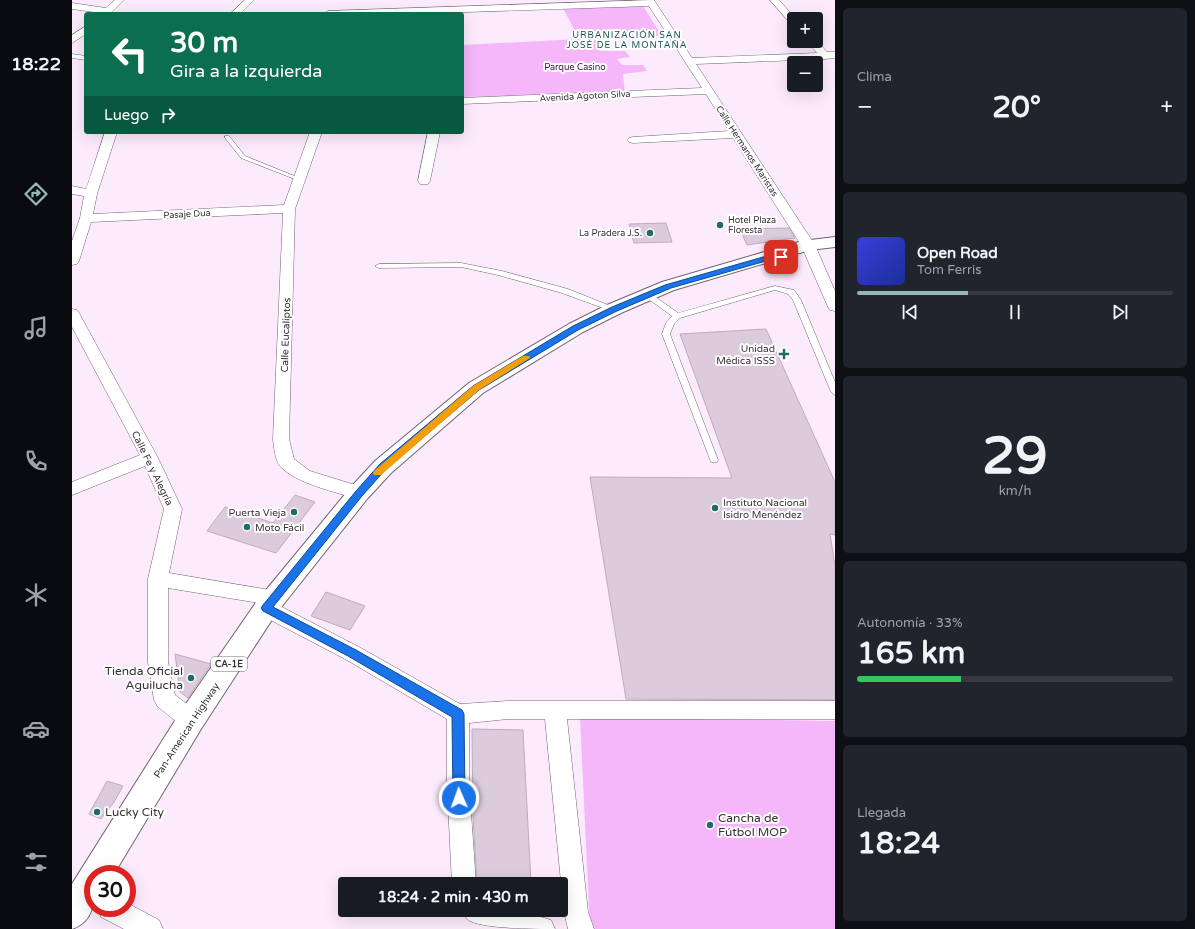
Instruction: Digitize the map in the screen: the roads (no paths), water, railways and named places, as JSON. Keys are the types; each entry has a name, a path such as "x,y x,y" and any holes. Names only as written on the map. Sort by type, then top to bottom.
{"highway":[{"name":"Pan-American Highway","path":"108,865 191,720 271,603 359,493 383,467 476,388 576,328 614,309 668,286 765,259 810,250 835,242"},
{"name":"Pan-American Highway","path":"810,250 835,250"}],"street":[{"path":"72,6 106,12 120,0"},
{"path":"234,12 250,0"},
{"path":"774,0 787,14"},
{"path":"382,12 652,2"},
{"name":"Calle Hermanos Maristas","path":"652,2 810,250 835,307"},
{"path":"72,40 84,31"},
{"path":"821,48 830,55"},
{"path":"689,61 830,55"},
{"name":"Avenida Agoton Silva","path":"464,101 708,91"},
{"path":"72,261 110,134"},
{"name":"Calle Eucaliptos","path":"315,134 289,210 281,439 286,462 304,475 359,493"},
{"path":"424,181 434,134"},
{"path":"633,140 737,134"},
{"path":"72,190 91,194"},
{"name":"Pasaje Dua","path":"86,218 289,210"},
{"name":"Calle Fe y Alegría","path":"72,313 150,458 173,509 158,579 158,662 165,700 191,720"},
{"path":"72,489 150,458"},
{"path":"158,579 271,603 352,653 458,714 508,710 835,710"},
{"path":"555,710 576,912 581,929"},
{"path":"458,714 458,784 464,877"},
{"path":"129,917 150,929"},
{"path":"496,917 542,929"}],"lane":[{"path":"72,56 84,58"},
{"path":"227,137 243,157 299,179"},
{"path":"380,266 461,265 499,273 565,291 614,309"},
{"path":"714,460 666,334 670,323 677,316 774,288 791,292 797,300 835,392"},
{"path":"647,295 677,316"}],"place":[{"name":"Hotel Plaza Floresta","path":"720,225"},
{"name":"La Pradera J.S.","path":"650,233"},
{"name":"Unidad Médica ISSS","path":"784,354"},
{"name":"Instituto Nacional Isidro Menéndez","path":"715,508"},
{"name":"Puerta Vieja","path":"294,512"},
{"name":"Moto Fácil","path":"247,527"},
{"name":"Tienda Oficial Aguilucha","path":"191,678"},
{"name":"Lucky City","path":"97,812"},
{"name":"Cancha de Fútbol MOP","path":"710,825"}],"district":[{"name":"URBANIZACIÓN SAN JOSÉ DE LA MONTAÑA","path":"627,40"}],"park label":[{"name":"Parque Casino","path":"575,67"}]}
